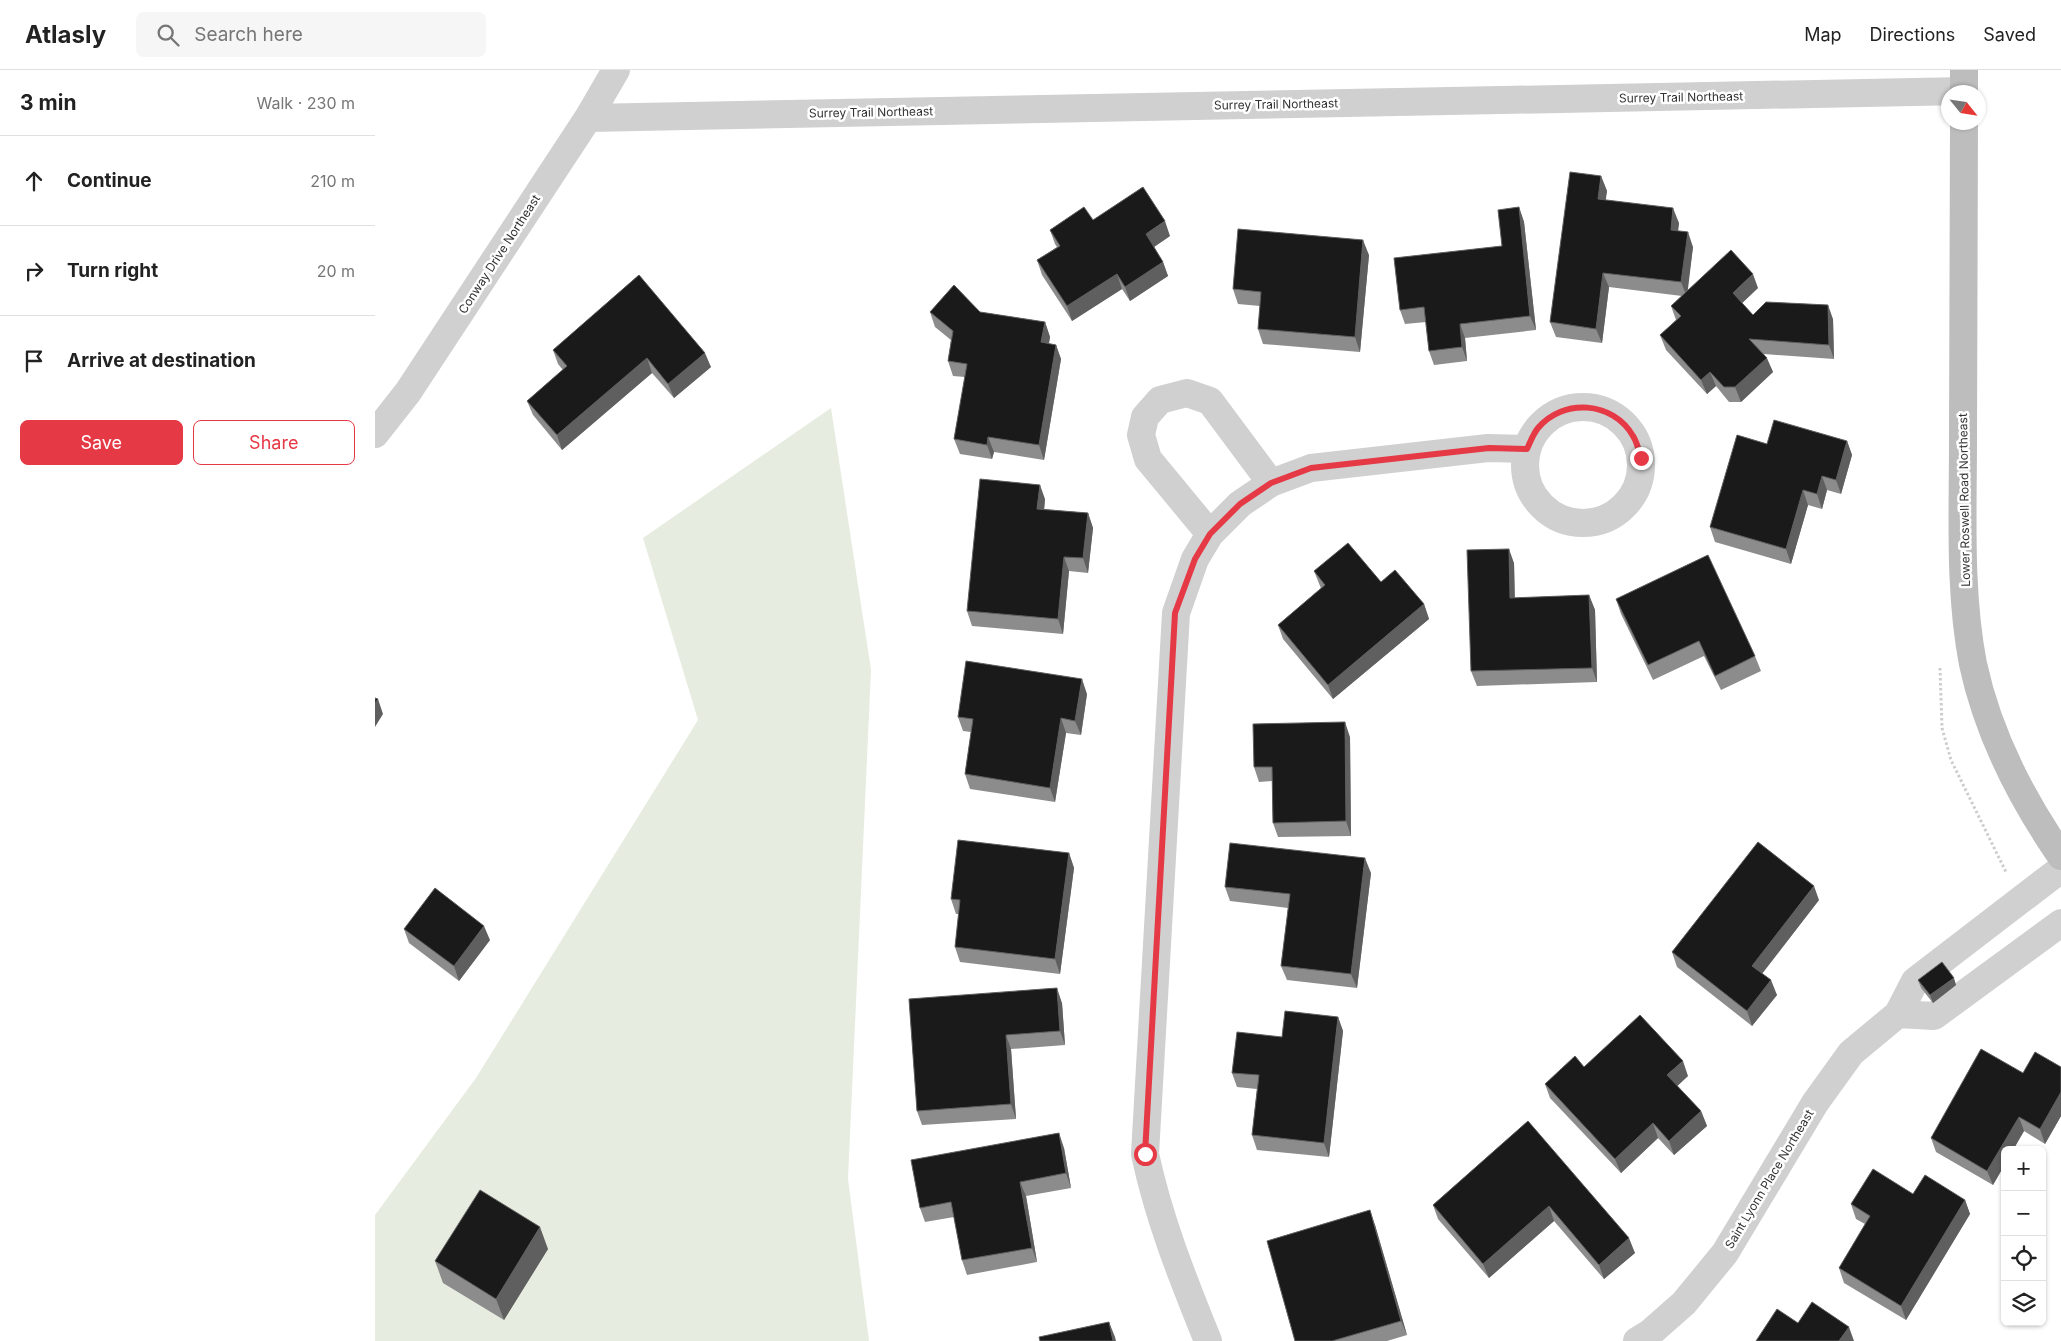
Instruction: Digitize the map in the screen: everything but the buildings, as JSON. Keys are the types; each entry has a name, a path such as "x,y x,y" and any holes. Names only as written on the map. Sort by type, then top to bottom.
{"street":[{"name":"Conway Drive Northeast","path":"375,434 408,392 588,118 616,70"},
{"name":"Surrey Trail Northeast","path":"588,118 1941,86"},
{"name":"Lower Roswell Road Northeast","path":"1964,130 1963,508 1973,664 1997,741 2029,808 2061,856"},
{"path":"1210,534 1148,459 1141,435 1145,417 1160,400 1187,393 1209,401 1271,483"},
{"path":"1576,407 1599,409 1619,419 1633,436 1641,458 1639,481 1629,501 1611,516 1590,523 1567,521 1547,511 1532,493 1525,472 1527,449 1537,429 1555,414 1576,407"},
{"path":"1208,1341 1169,1245 1153,1193 1145,1154 1175,613 1195,559 1210,534 1240,504 1271,483 1311,468 1489,448 1527,449"},
{"name":"Saint Lyonn Place Northeast","path":"1637,1341 1650,1333 1683,1303 1725,1253 1815,1103 1851,1053 1898,1014 1915,981 2061,869"},
{"path":"1898,1014 1934,1016 2061,923"}],"shaded area":[{"path":"831,408 871,670 848,1179 869,1341 375,1341 375,1215 476,1078 698,720 643,538"}],"route":[{"path":"1145,1154 1175,613 1195,559 1210,534 1240,504 1271,483 1311,468 1489,448 1527,449 1537,429 1555,414 1576,407 1599,409 1619,419 1633,436 1641,458"}]}
